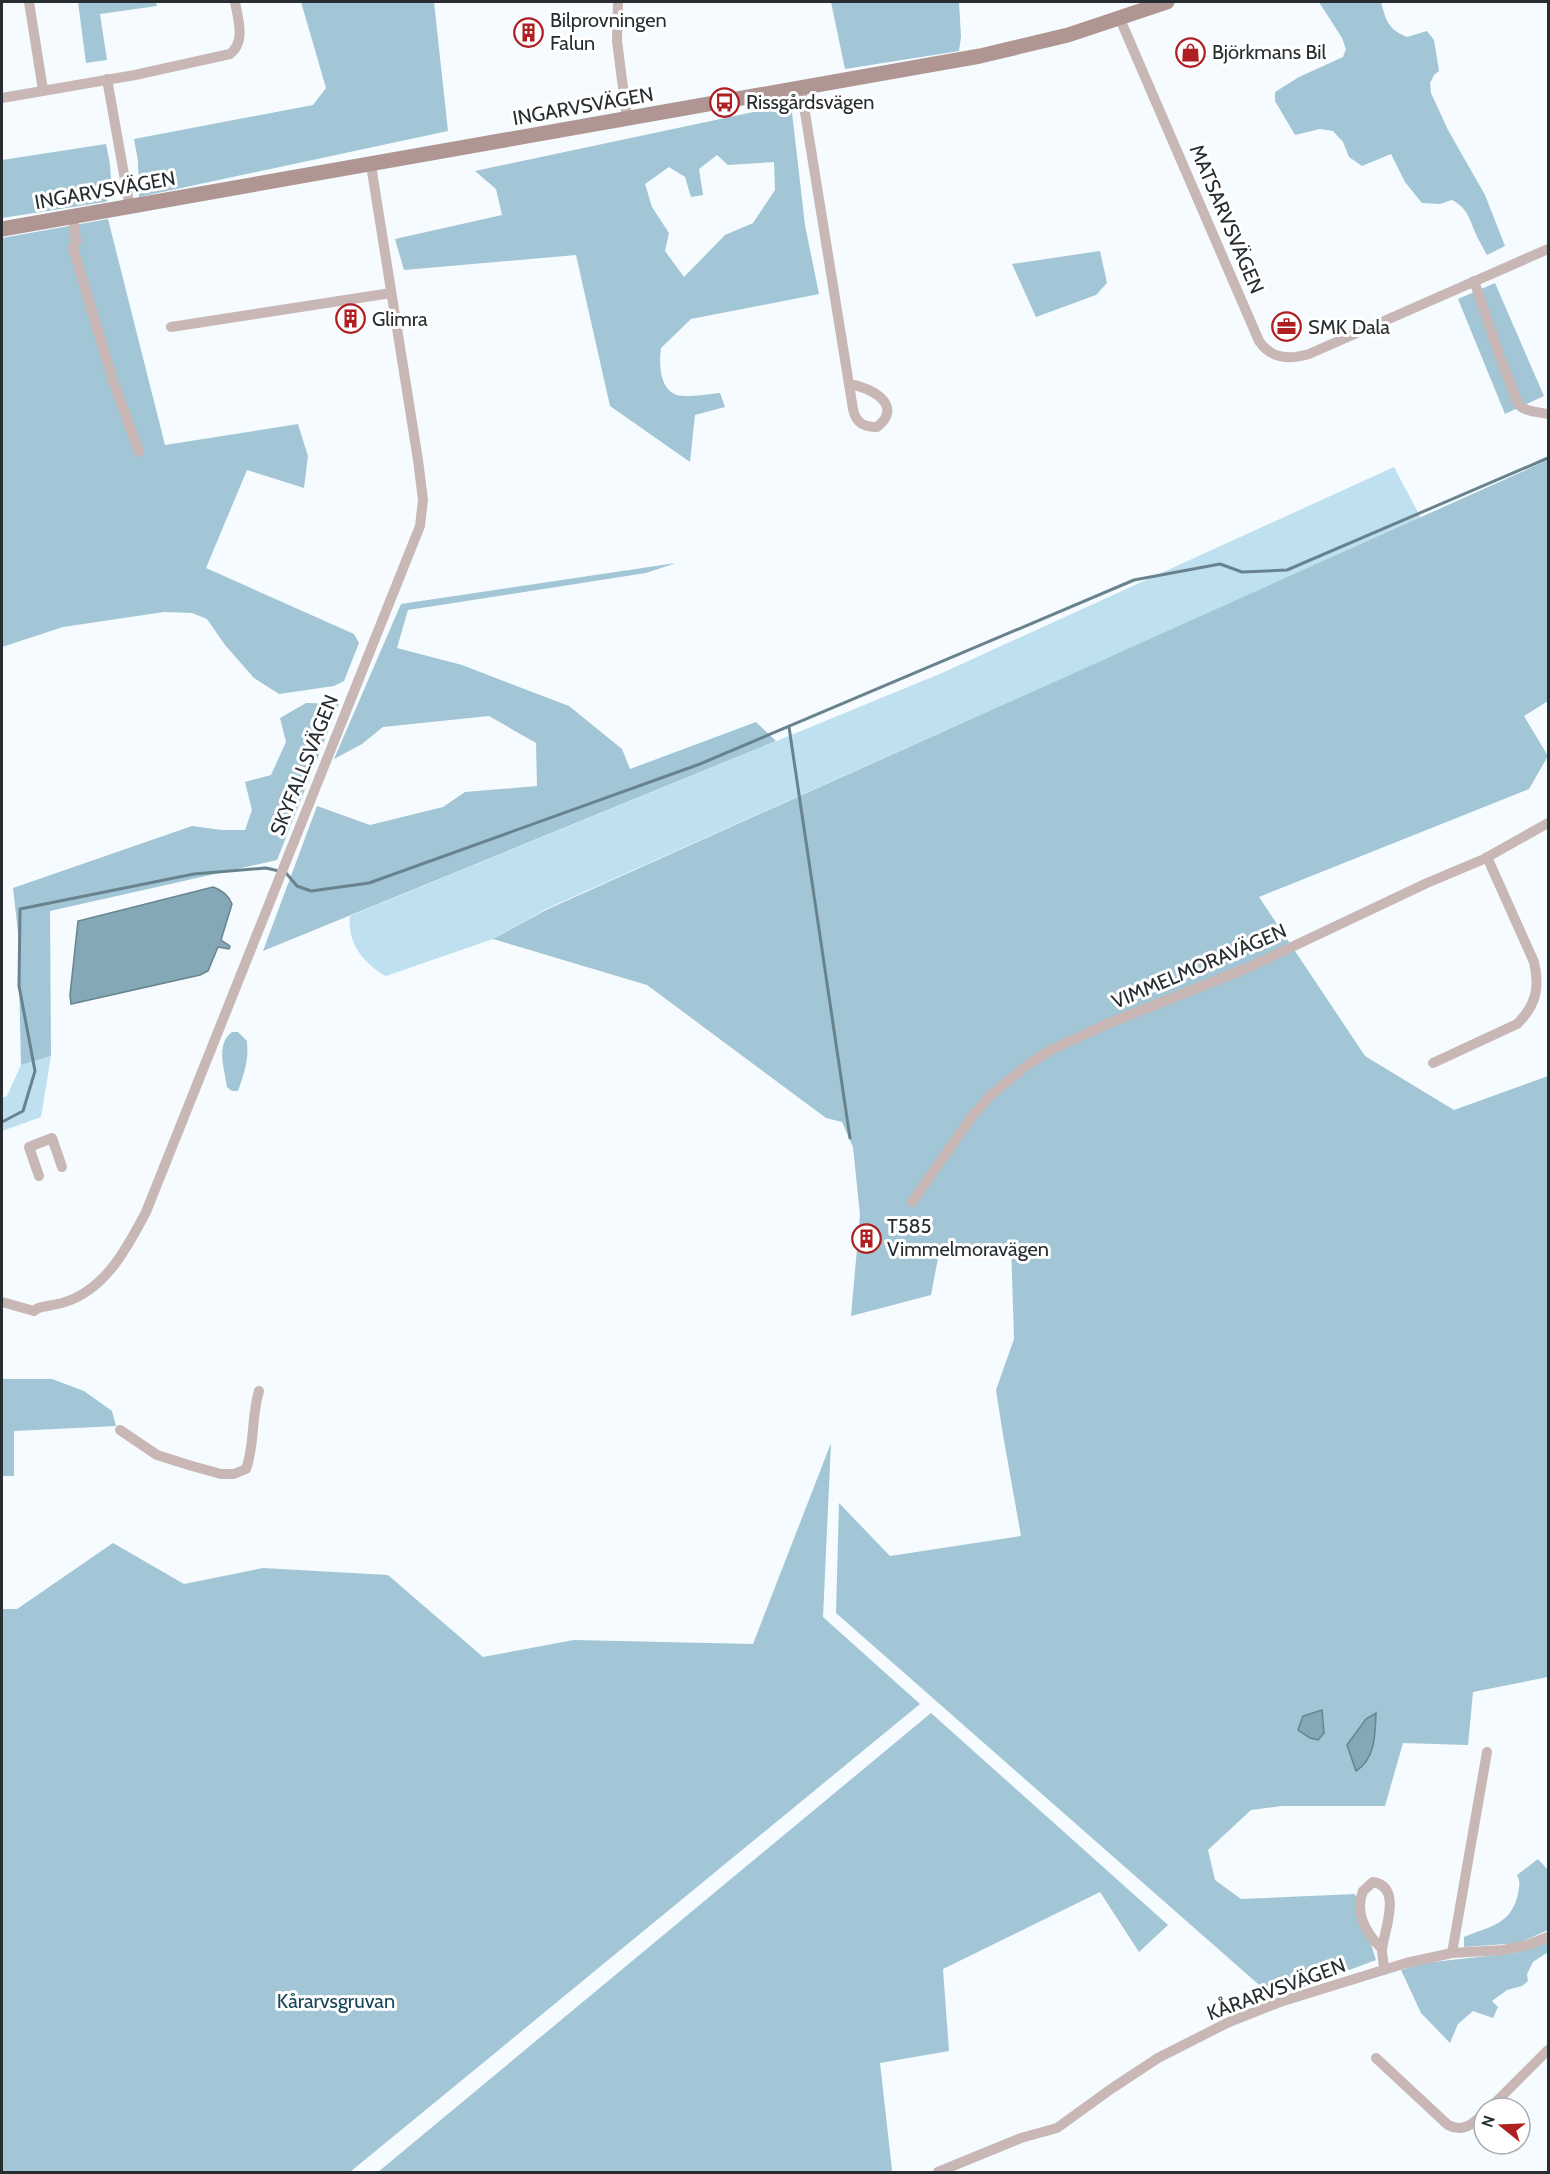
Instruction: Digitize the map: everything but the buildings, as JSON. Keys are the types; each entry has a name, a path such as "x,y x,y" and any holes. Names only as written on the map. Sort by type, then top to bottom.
{"street":[{"path":"28,2 43,90"},
{"path":"2,98 212,59 233,52 238,46 240,36 235,2"},
{"path":"618,2 616,41 627,119"},
{"name":"INGARVSVÄGEN","path":"2,229 991,54 1068,35 1167,2"},
{"name":"MATSARVSVÄGEN","path":"1119,19 1256,333 1268,351 1288,358 1309,354 1548,249"},
{"path":"107,79 130,208"},
{"path":"801,88 849,384"},
{"name":"SKYFALLSVÄGEN","path":"2,1302 34,1311 72,1299 95,1284 117,1264 146,1212 420,526 423,512 421,482 371,165"},
{"path":"73,217 76,241 73,248 113,381 139,452"},
{"path":"1474,281 1518,404 1521,408 1548,414"},
{"path":"171,327 391,293"},
{"name":"VIMMELMORAVÄGEN","path":"912,1202 973,1115 991,1095 1026,1066 1052,1050 1107,1024 1245,969 1487,857 1548,824"},
{"path":"1433,1063 1517,1024 1525,1016 1535,999 1538,980 1534,962 1487,857"},
{"path":"39,1176 29,1147 52,1138 62,1167"},
{"path":"120,1430 157,1455 221,1474 234,1474 246,1469 249,1462 253,1417 259,1391"},
{"path":"1452,1953 1487,1752"},
{"path":"1382,1949 1369,1933 1360,1911 1360,1897 1373,1882 1382,1885 1390,1904 1390,1917 1382,1949 1384,1970"},
{"name":"KÅRARVSVÄGEN","path":"938,2172 1021,2138 1057,2128 1158,2058 1229,2022 1280,2002 1384,1970 1452,1953 1503,1950 1527,1945 1548,1937"},
{"path":"1502,2096 1548,2050"},
{"path":"1376,2058 1448,2125 1455,2128 1472,2124"}],"shaded area":[{"path":"1394,467 1421,518 546,909 493,939 386,976 364,959 354,944 350,916 942,673"},
{"path":"213,887 225,894 232,904 221,940 230,946 229,949 218,947 208,971 200,975 71,1004 78,921"},
{"path":"51,1056 41,1117 2,1131 2,1098 7,1096 21,1065"},
{"path":"1322,1710 1324,1733 1318,1740 1298,1730 1303,1716"},
{"path":"1376,1713 1375,1737 1371,1752 1363,1766 1356,1771 1347,1745 1366,1719"}],"green space":[{"path":"78,2 156,2 157,6 100,14 107,60 86,63"},
{"path":"301,2 434,2 448,131 139,197 138,161 134,139 313,105 326,88"},
{"path":"831,2 959,2 961,37 959,51 845,69"},
{"path":"1319,2 1381,2 1386,19 1396,31 1407,37 1427,31 1434,40 1439,71 1430,83 1431,93 1448,130 1485,195 1505,246 1487,255 1467,213 1452,200 1440,204 1422,203 1405,182 1391,154 1362,166 1349,157 1343,142 1333,131 1320,129 1295,135 1275,101 1275,92 1299,77 1343,57 1346,49 1342,38"},
{"path":"791,104 805,225 819,294 691,319 661,348 662,375 671,392 686,396 720,393 725,407 695,415 690,462 610,406 576,255 404,270 395,239 502,215 496,189 475,171","holes":["717,155 728,165 774,162 775,190 753,223 725,235 684,277 665,251 669,233 652,207 645,184 669,167 685,177 691,197 703,195 699,169"]},
{"path":"106,144 112,198 105,202 2,218 2,160"},
{"path":"108,219 165,445 298,424 308,456 304,488 247,470 206,568 354,634 359,643 344,681 334,686 279,694 254,678 225,645 207,619 192,613 164,612 63,627 2,647 2,238"},
{"path":"1100,251 1107,283 1096,295 1036,317 1012,264"},
{"path":"1495,283 1544,396 1505,414 1458,299"},
{"path":"1548,460 1548,701 1524,716 1548,756 1529,789 1259,897 1365,1056 1454,1110 1548,1076 1548,1677 1473,1692 1468,1745 1403,1743 1385,1806 1282,1806 1251,1810 1208,1850 1215,1880 1241,1899 1355,1894 1376,1960 1274,1998 836,1613 839,1503 890,1556 1021,1536 996,1390 1014,1339 1011,1245 940,1248 931,1295 851,1316 860,1215 853,1147 842,1122 826,1118 647,985 493,939 546,910"},
{"path":"676,563 646,573 408,610 397,648 462,665 569,706 622,749 630,769 756,722 776,741 263,951 317,806 370,825 443,807 465,792 537,786 536,743 489,716 383,727 362,744 334,759 401,604"},
{"path":"306,703 339,704 277,860 50,911 51,1056 21,1065 18,932 13,888 192,826 245,830 252,810 245,782 271,775 286,742 280,718"},
{"path":"232,1032 238,1032 247,1041 247,1061 238,1091 232,1091 227,1087 222,1058 224,1044"},
{"path":"2,1379 52,1379 84,1391 112,1411 116,1426 14,1431 14,1476 2,1476"},
{"name":"Kårarvsgruvan","path":"831,1443 823,1617 920,1704 350,2172 2,2172 2,1609 17,1609 113,1543 184,1584 263,1568 388,1575 483,1657 574,1640 753,1644"},
{"path":"931,1713 1168,1925 1139,1952 1100,1892 943,1969 949,2051 880,2063 892,2170 890,2172 378,2172"},
{"path":"1538,1859 1548,1870 1548,1930 1519,1943 1464,1947 1464,1937 1491,1927 1505,1918 1515,1904 1518,1894 1517,1875"},
{"path":"1548,1942 1548,1952 1533,1962 1527,1974 1528,1981 1522,1986 1507,1990 1492,2001 1498,2007 1493,2018 1473,2011 1458,2024 1450,2043 1421,2013 1401,1970 1424,1963 1514,1953"}],"waterway":[{"path":"286,873 297,886 311,891 369,883 700,764 1134,580 1220,564 1242,572 1287,570 1548,458"},
{"path":"789,727 850,1138"},
{"path":"2,1122 23,1111 35,1071 19,986 20,909 194,874 266,868 279,871"}],"place":[{"name":"Bilprovningen Falun","path":"529,32"},
{"name":"Björkmans Bil","path":"1191,52"},
{"name":"Rissgårdsvägen","path":"725,102"},
{"name":"Glimra","path":"351,319"},
{"name":"SMK Dala","path":"1287,327"},
{"name":"T585 Vimmelmoravägen","path":"866,1238"}]}
